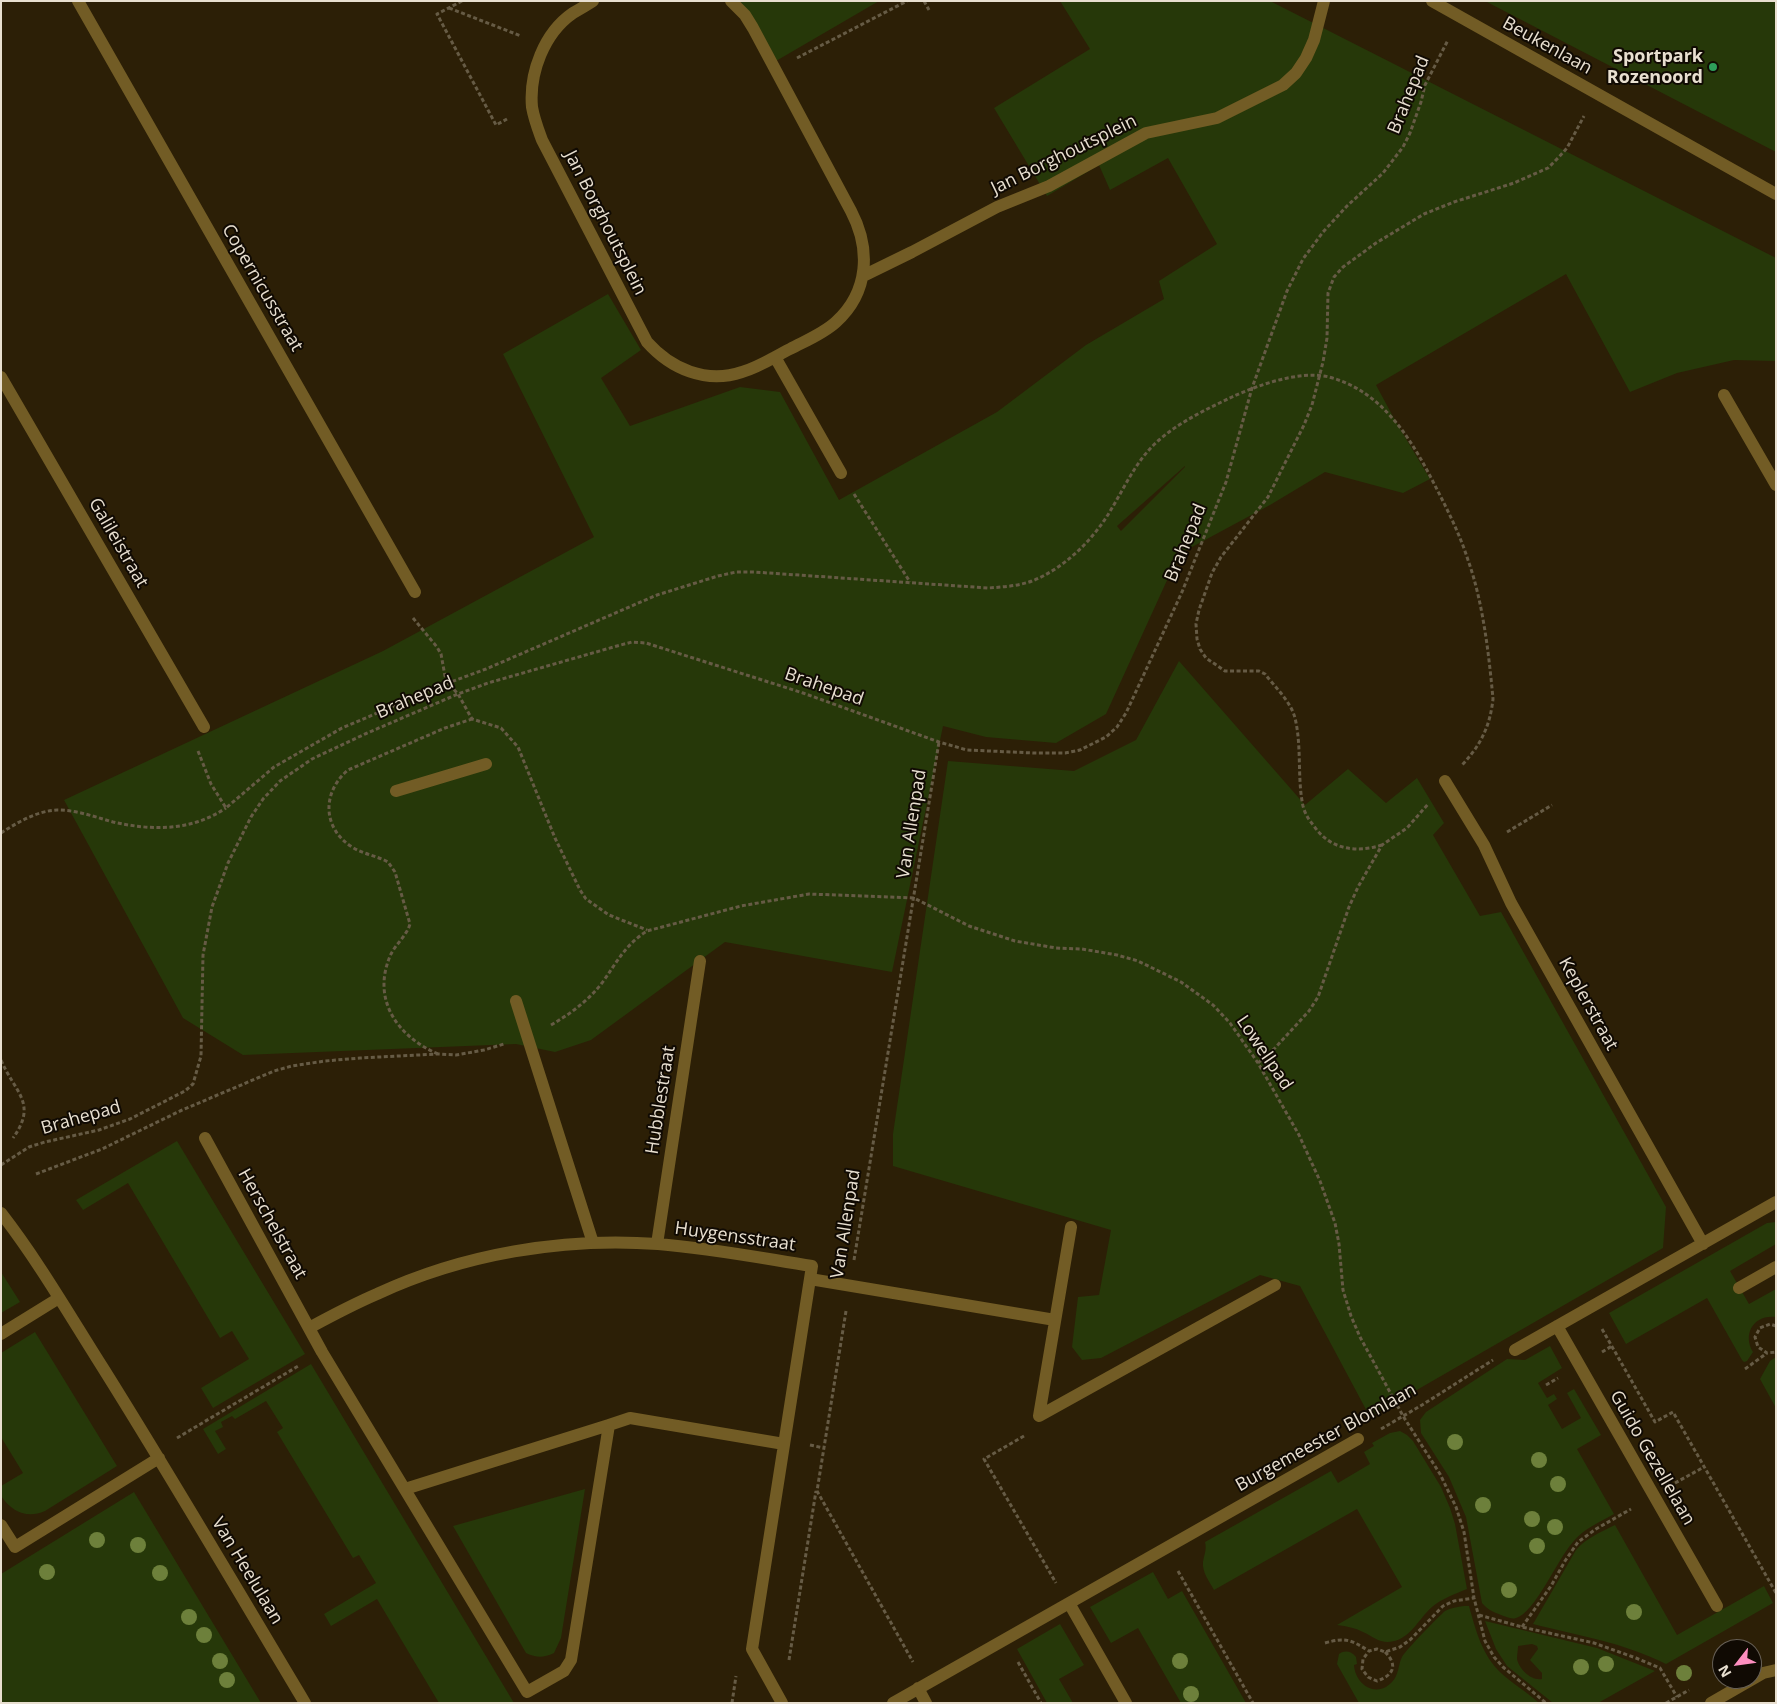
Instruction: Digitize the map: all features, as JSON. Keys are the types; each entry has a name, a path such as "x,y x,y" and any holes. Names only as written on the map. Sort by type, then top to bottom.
{"street":[{"name":"Copernicusstraat","path":"78,1 415,592"},
{"name":"Jan Borghoutsplein","path":"593,1 563,21 545,45 536,68 532,87 532,106 535,123 542,140 647,342 669,362 687,372 705,376 741,373 818,335 835,324 853,302 863,276 864,251 858,225 745,15 731,1"},
{"name":"Jan Borghoutsplein","path":"863,276 997,207 1049,186 1146,133 1216,118 1283,85 1296,73 1306,58 1314,40 1324,1"},
{"name":"Beukenlaan","path":"1434,2 1776,194"},
{"path":"775,357 841,473"},
{"name":"Galileistraat","path":"1,377 204,727"},
{"path":"1724,394 1776,485"},
{"path":"396,791 486,764"},
{"name":"Keplerstraat","path":"1445,781 1484,845 1511,903 1703,1244"},
{"name":"Hubblestraat","path":"657,1244 700,961"},
{"path":"516,1001 593,1243"},
{"name":"Herschelstraat","path":"205,1138 322,1352 527,1692 564,1671 571,1660 609,1425"},
{"path":"1515,1350 1776,1202"},
{"name":"Van Heelulaan","path":"1,1213 21,1239 157,1455 305,1703"},
{"path":"1039,1416 1071,1227"},
{"name":"Huygensstraat","path":"309,1328 377,1294 457,1265 506,1253 593,1243 685,1246 812,1266 810,1279"},
{"path":"1740,1288 1776,1267"},
{"path":"782,1703 752,1649 810,1279 1055,1320"},
{"path":"1039,1416 1275,1284"},
{"path":"1,1334 59,1298"},
{"name":"Guido Gezellelaan","path":"1557,1326 1717,1606"},
{"path":"405,1488 630,1418 784,1444"},
{"name":"Burgemeester Blomlaan","path":"893,1703 1358,1439"},
{"path":"1,1525 15,1547 157,1455"},
{"path":"1069,1603 1126,1703"},
{"path":"1711,1703 1763,1673 1776,1670"},
{"path":"922,1686 926,1703"}],"path":[{"path":"462,1 437,14 496,125 532,106"},
{"path":"774,69 907,1"},
{"path":"924,1 929,10"},
{"path":"449,8 545,45"},
{"name":"Brahepad","path":"1,1165 29,1148 45,1142 98,1130 130,1120 185,1091 193,1084 201,1056 203,955 212,907 228,863 251,817 263,799 280,780 312,759 458,694 632,642 646,643 803,693 939,742 967,750 1034,754 1065,753 1080,750 1106,737 1126,713 1182,592 1222,492 1252,388 1284,299 1303,259 1323,232 1347,206 1383,173 1403,147 1421,102 1424,85 1461,17"},
{"path":"1,833 28,818 55,810 80,813 128,825 163,827 185,826 213,817 274,767 342,728 486,669 657,595 718,576 736,572 754,572 988,588 1003,587 1032,580 1046,574 1076,552 1091,538 1109,513 1146,453 1159,440 1179,425 1252,388 1300,377 1320,376 1328,377 1353,387 1376,402 1398,422 1412,443 1448,510 1469,561 1480,607 1492,686 1492,711 1486,733 1481,741 1467,760 1438,787 1418,816 1407,828 1382,845 1371,849 1350,849 1328,841 1317,830 1304,808 1292,709 1265,674 1259,671 1225,671 1217,667 1203,654 1197,640 1196,624 1199,610 1212,573 1221,557 1250,522 1276,483 1312,405 1320,376 1327,338 1328,293 1334,277 1343,267 1376,243 1424,214 1454,202 1508,185 1548,168 1566,148 1596,94"},
{"path":"841,473 910,582"},
{"path":"415,592 409,611 441,654 448,683 458,694 472,719"},
{"path":"438,1054 418,1043 402,1029 390,1014 384,996 384,979 388,962 410,924 394,872 388,862 360,852 345,842 339,836 330,819 329,800 335,784 348,770 446,728 472,719 501,728 518,747 555,838 586,899 610,916 647,930"},
{"path":"204,727 196,744 210,784 226,808"},
{"name":"Van Allenpad","path":"789,1664 939,742"},
{"path":"1484,845 1552,806"},
{"path":"1258,1063 1275,1048 1309,1011 1318,997 1349,907 1382,845"},
{"path":"36,1174 102,1149 180,1111 274,1071 325,1061 466,1053 484,1050 528,1037 580,1006 601,984 625,949 647,930 741,906 809,894 914,898"},
{"name":"Lowellpad","path":"914,898 969,926 1015,941 1037,946 1082,949 1138,961 1159,970 1189,987 1212,1005 1230,1023 1258,1063 1299,1135 1328,1202 1339,1244 1346,1303 1360,1337 1403,1416 1440,1474 1456,1508 1464,1532 1474,1598 1485,1641 1494,1657 1512,1677 1533,1691 1546,1703"},
{"path":"1,1060 24,1102 25,1120 13,1138"},
{"path":"1590,1308 1655,1422 1673,1412 1776,1593"},
{"path":"1767,1353 1758,1347 1756,1337 1760,1328 1770,1324 1776,1326"},
{"name":"Burgemeester Blomlaan","path":"1358,1439 1403,1416 1503,1353 1515,1350"},
{"path":"157,1455 322,1352"},
{"path":"1745,1369 1767,1353 1776,1352"},
{"path":"1039,1416 1025,1436 984,1459 1049,1573 1069,1603"},
{"path":"1522,1627 1551,1586 1578,1542 1596,1529 1704,1467"},
{"path":"816,1491 922,1686"},
{"path":"1166,1548 1253,1703"},
{"path":"1385,1652 1400,1647 1411,1639 1443,1606 1454,1601 1474,1598"},
{"path":"1478,1615 1594,1643 1660,1668 1677,1697"},
{"path":"1005,1639 1041,1703"},
{"path":"1324,1643 1339,1639 1352,1640 1369,1651"},
{"path":"1377,1649 1385,1652 1392,1659 1393,1669 1387,1678 1377,1681 1368,1678 1362,1669 1363,1659 1369,1651 1377,1649"}],"green space":[{"path":"740,1 879,1 776,61"},
{"path":"1060,1 1270,1 1776,258 1776,361 1734,360 1677,373 1630,392 1566,274 1376,385 1430,479 1403,493 1325,472 1270,505 1179,554 1106,714 1056,743 986,737 943,726 892,972 725,942 591,1040 555,1052 516,1044 243,1055 183,1018 64,800 383,651 594,537 503,354 608,294 641,350 601,378 630,426 740,387 780,392 839,500 997,412 1086,345 1164,299 1159,281 1217,244 1168,158 1110,190 1099,165 1047,196 994,108 1090,49","holes":["1185,467 1121,531 1117,526"]},
{"name":"Sportpark Rozenoord","path":"1485,1 1776,1 1776,152"},
{"path":"1179,661 1305,805 1348,769 1386,803 1417,778 1444,823 1433,835 1480,916 1501,912 1666,1207 1663,1248 1370,1417 1300,1286 1260,1275 1101,1358 1082,1360 1072,1347 1078,1297 1099,1295 1111,1230 893,1166 893,1134 948,761 1074,771 1136,740"},
{"path":"177,1141 305,1354 213,1408 201,1388 249,1359 232,1331 220,1338 128,1183 83,1210 76,1200"},
{"path":"1776,1222 1776,1244 1730,1271 1749,1304 1776,1289 1776,1317 1762,1319 1752,1327 1749,1339 1753,1352 1747,1361 1744,1362 1742,1360 1707,1298 1626,1344 1609,1313 1767,1223"},
{"path":"1,1272 20,1302 1,1313"},
{"path":"35,1332 117,1466 45,1511 26,1514 15,1510 1,1496 1,1486 23,1473 1,1437 1,1353"},
{"path":"1550,1346 1562,1368 1538,1383 1547,1398 1554,1394 1557,1399 1548,1405 1562,1429 1581,1418 1567,1393 1574,1389 1601,1435 1577,1449 1614,1514 1577,1537 1531,1606 1523,1614 1512,1619 1493,1611 1482,1603 1466,1517 1449,1477 1421,1433 1420,1420 1426,1412 1507,1359 1525,1360"},
{"path":"1776,1357 1776,1408 1760,1379 1770,1361"},
{"path":"311,1364 514,1703 439,1703 377,1599 331,1626 324,1614 376,1583 359,1555 353,1558 277,1432 283,1428 266,1401 235,1419 232,1416 221,1422 223,1427 215,1431 226,1449 218,1454 203,1429"},
{"path":"1400,1431 1413,1441 1441,1487 1450,1508 1455,1524 1467,1589 1449,1596 1436,1604 1408,1634 1396,1641 1381,1641 1357,1629 1337,1625 1402,1587 1357,1509 1214,1590 1204,1569 1205,1542 1331,1471 1338,1483 1370,1464 1364,1452 1374,1446 1372,1443 1390,1433"},
{"path":"585,1489 561,1638 554,1653 543,1657 533,1656 526,1653 453,1526"},
{"path":"134,1492 261,1703 1,1703 1,1574"},
{"path":"1615,1525 1677,1635 1764,1586 1773,1603 1666,1664 1650,1656 1617,1645 1533,1624 1576,1550 1589,1539"},
{"path":"1153,1572 1168,1599 1182,1591 1246,1703 1181,1703 1138,1628 1111,1643 1090,1607"},
{"path":"1469,1606 1480,1642 1494,1666 1539,1703 1359,1703 1337,1664 1339,1654 1348,1652 1356,1657 1355,1672 1367,1687 1379,1689 1386,1687 1396,1676 1402,1657 1430,1626 1445,1611"},
{"path":"1485,1621 1597,1648 1655,1671 1598,1703 1553,1703 1507,1666 1496,1649","holes":["1532,1644 1537,1646 1538,1649 1530,1660 1542,1673 1542,1679 1526,1674 1520,1667 1517,1659 1518,1646"]},
{"path":"1060,1624 1084,1665 1059,1679 1073,1703 1047,1703 1017,1649"}],"place":[{"name":"Sportpark Rozenoord","path":"1713,67"}]}
